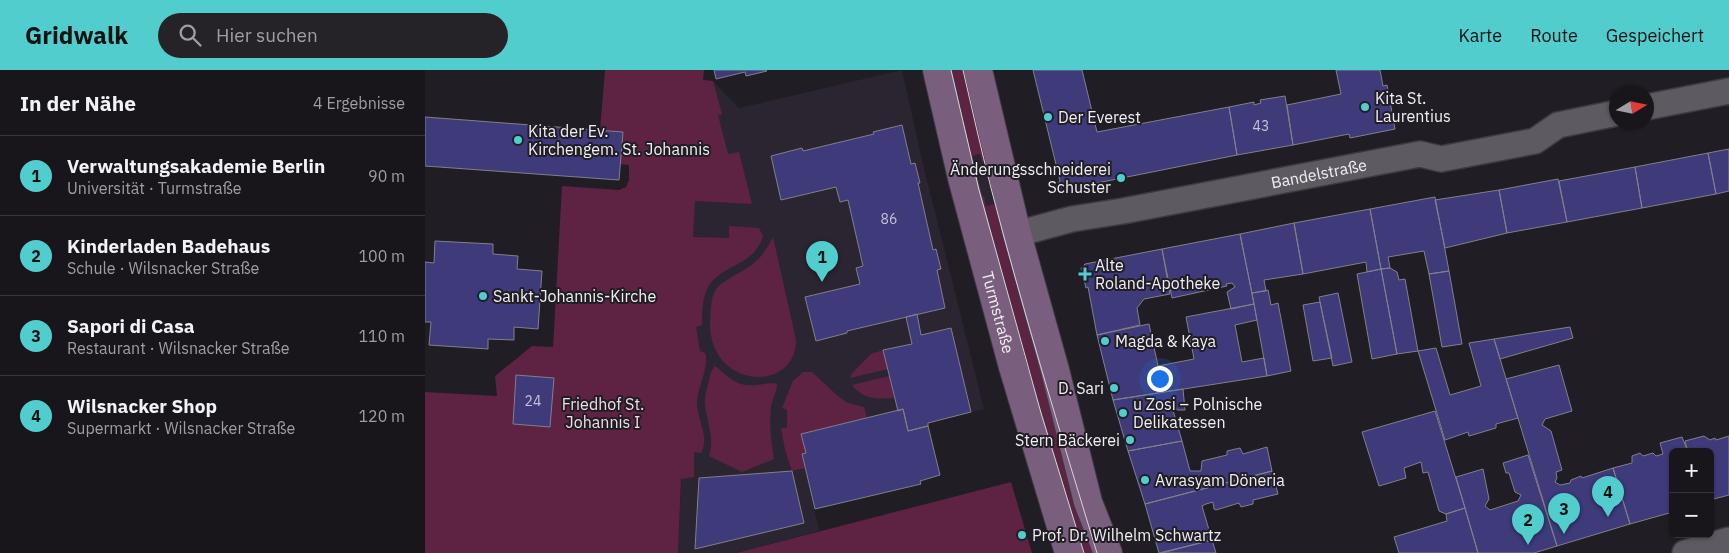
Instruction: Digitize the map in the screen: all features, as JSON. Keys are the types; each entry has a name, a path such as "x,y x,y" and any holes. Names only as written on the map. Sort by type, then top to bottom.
{"main road":[{"name":"Turmstraße","path":"937,70 962,178 1013,367 1069,553"},
{"path":"978,70 1017,234 1055,370 1088,502 1108,553"}],"street":[{"path":"1654,106 1729,91"},
{"name":"Bandelstraße","path":"1017,234 1072,218 1123,211 1420,154 1441,159 1535,141 1558,125 1609,115"},
{"path":"1685,553 1729,540"}],"shaded area":[{"path":"902,70 922,160 984,409 928,423 928,426 908,431 903,409 802,434 806,453 802,454 819,531 735,553 678,553 696,161 703,80 713,81 739,108"},
{"path":"980,154 992,160 1002,202 986,206 974,199 964,158"}],"green space":[{"name":"Friedhof St. Johannis I","path":"605,70 704,70 703,80 713,81 722,114 718,115 728,154 739,152 752,204 695,201 693,237 729,238 729,226 759,228 763,236 759,246 752,254 714,279 708,287 703,301 702,325 696,327 700,351 705,353 706,358 705,371 697,403 704,441 701,453 694,452 694,477 681,479 678,553 425,553 425,392 497,396 495,376 532,346 553,347 562,186 619,190 626,187 629,180 629,165 620,164 623,132 600,130"},
{"path":"944,70 970,70 992,160 982,162 980,154 964,158"},
{"path":"984,196 986,206 1002,202 1103,553 1076,553 974,199"},
{"path":"773,237 796,340 792,358 782,370 768,376 752,377 736,372 723,361 713,344 710,321 711,302 718,287 758,260"},
{"path":"883,350 888,369 850,378 852,373 871,354"},
{"path":"715,366 737,383 746,385 777,384 770,414 774,459 742,472 709,456 711,437 705,399 710,375"},
{"path":"803,372 812,372 848,403 864,407 867,418 802,434 806,453 802,454 805,468 792,471 785,450 781,428 787,428 787,410 782,408 793,381"},
{"path":"889,376 894,398 871,398 861,394 852,385"},
{"path":"1011,482 1032,553 736,553"}],"building":[{"path":"714,70 767,71 746,76 745,72 716,79"},
{"path":"1033,70 1082,70 1097,132 1229,107 1237,155 1072,188 1067,195 1056,186 1060,181"},
{"path":"1336,70 1380,70 1383,86 1387,85 1395,129 1350,138 1349,134 1293,145 1287,105 1341,94"},
{"path":"1285,96 1293,145 1237,155 1229,107 1254,102 1254,105 1261,103 1260,100"},
{"path":"425,117 623,132 619,180 425,166"},
{"path":"902,125 911,164 915,163 920,183 918,183 933,250 936,249 941,269 937,270 945,308 847,331 847,333 816,341 805,297 860,284 856,268 863,266 848,200 840,202 836,187 781,200 771,156 802,148 803,151 874,134 873,132"},
{"path":"1729,149 1729,191 1716,194 1708,153"},
{"path":"1708,153 1716,194 1642,208 1635,167"},
{"path":"1635,167 1642,208 1567,222 1559,181"},
{"path":"1558,179 1567,222 1507,233 1499,190"},
{"path":"1499,190 1507,233 1445,248 1435,200"},
{"path":"1435,197 1449,271 1429,274 1424,251 1388,257 1390,268 1381,269 1370,209"},
{"path":"1370,209 1381,269 1367,272 1366,262 1303,274 1294,223"},
{"path":"1294,223 1303,274 1264,280 1266,291 1252,293 1240,234"},
{"path":"1240,234 1254,304 1231,309 1227,292 1235,287 1232,283 1226,284 1227,286 1172,298 1162,249"},
{"name":"Sankt-Johannis-Kirche","path":"435,241 493,244 493,254 518,256 517,269 542,271 538,329 514,327 514,340 488,339 488,349 429,345 431,322 425,322 425,262 434,263"},
{"path":"1162,249 1170,294 1144,299 1137,308 1140,325 1097,335 1088,287 1086,288 1081,268 1085,264"},
{"path":"1390,268 1397,272 1399,280 1405,279 1418,351 1397,354 1381,269"},
{"path":"1381,269 1397,354 1372,359 1357,274"},
{"path":"1449,271 1462,344 1442,347 1429,274"},
{"path":"1268,290 1271,305 1278,303 1291,371 1267,376 1252,293"},
{"path":"1338,293 1352,362 1333,366 1319,297"},
{"path":"1320,302 1332,358 1313,361 1303,305"},
{"path":"1254,304 1257,320 1235,325 1242,362 1264,358 1267,376 1113,400 1097,335 1149,324 1158,366 1194,359 1186,317"},
{"path":"917,314 921,335 951,328 971,412 928,423 928,426 908,431 903,409 898,411 883,350 912,344 906,317"},
{"path":"1570,327 1573,338 1500,359 1494,339"},
{"path":"1494,339 1518,418 1496,424 1496,428 1469,436 1468,432 1445,440 1418,351 1436,348 1450,395 1481,386 1469,343"},
{"path":"1559,365 1572,411 1545,419 1542,425 1551,431 1562,470 1556,472 1557,478 1555,482 1560,485 1570,483 1571,480 1581,476 1582,478 1613,468 1630,524 1557,546 1506,379"},
{"path":"516,375 554,378 550,427 513,424"},
{"path":"1183,389 1185,410 1177,410 1175,406 1172,407 1182,441 1128,451 1113,400"},
{"path":"903,409 908,431 928,426 940,475 920,481 921,484 815,509 802,454 806,453 801,434"},
{"path":"1435,411 1465,508 1446,514 1439,511 1428,472 1423,473 1421,462 1404,468 1406,478 1379,486 1362,432"},
{"path":"1704,436 1710,440 1715,438 1716,440 1729,436 1729,495 1714,499 1714,448 1687,448 1685,441"},
{"path":"1682,437 1686,448 1669,448 1669,513 1630,524 1613,468 1632,463 1632,456 1640,453 1643,456 1653,453 1656,456 1663,454 1660,443"},
{"path":"1182,441 1190,471 1201,471 1202,461 1227,455 1227,451 1240,448 1243,454 1267,447 1272,471 1145,504 1128,451"},
{"path":"1528,455 1557,546 1534,553 1478,553 1456,477 1483,469 1489,499 1485,506 1490,510 1518,501 1521,495 1515,492 1509,473 1506,473 1503,463"},
{"path":"792,471 804,523 695,549 699,478"},
{"path":"1272,471 1278,494 1253,500 1253,504 1241,507 1239,503 1216,510 1214,509 1213,502 1206,504 1202,506 1212,540 1159,553 1145,504"},
{"path":"1465,508 1478,553 1399,553 1394,537 1447,521 1446,514"},
{"path":"1212,540 1216,553 1162,553"}],"tram line":[{"path":"951,70 979,190 1041,413 1084,553"},
{"path":"963,70 987,173 1016,280 1097,553"}],"place":[{"name":"Kita St. Laurentius","path":"1365,107"},
{"name":"Der Everest","path":"1048,117"},
{"name":"Kita der Ev. Kirchengem. St. Johannis","path":"518,140"},
{"name":"Änderungsschneiderei Schuster","path":"1121,178"},
{"name":"Alte Roland-Apotheke","path":"1085,274"},
{"name":"Verwaltungsakademie Berlin","path":"822,282"},
{"name":"Sankt-Johannis-Kirche","path":"483,296"},
{"name":"Magda & Kaya","path":"1105,341"},
{"name":"D. Sari","path":"1114,388"},
{"name":"u Zosi – Polnische Delikatessen","path":"1123,413"},
{"name":"Stern Bäckerei","path":"1130,440"},
{"name":"Avrasyam Döneria","path":"1145,480"},
{"name":"Wilsnacker Shop","path":"1608,517"},
{"name":"Sapori di Casa","path":"1564,534"},
{"name":"Prof. Dr. Wilhelm Schwartz","path":"1022,535"},
{"name":"Kinderladen Badehaus","path":"1528,545"}]}
